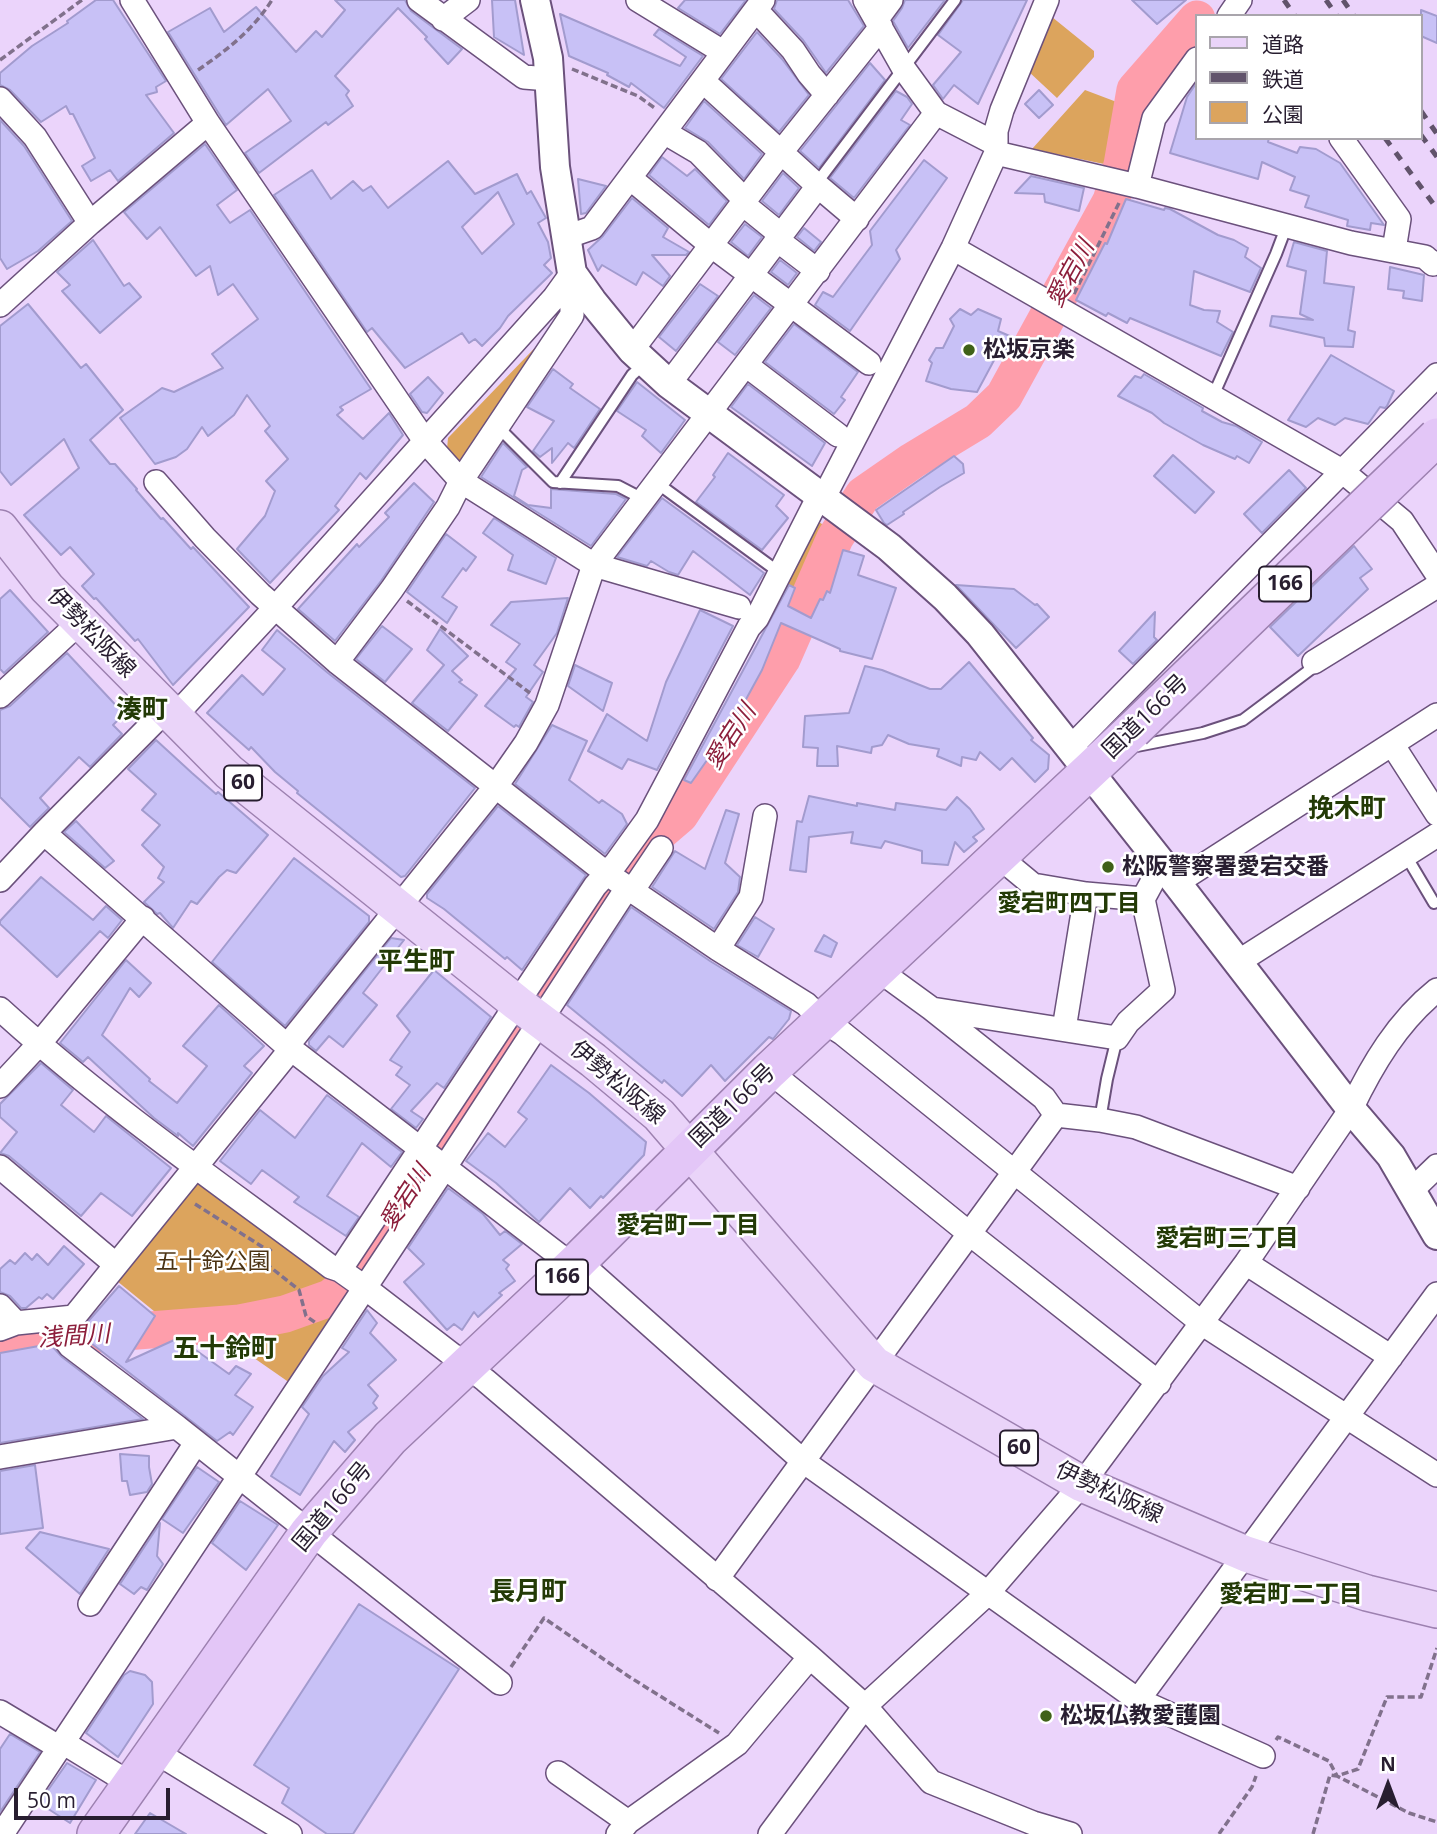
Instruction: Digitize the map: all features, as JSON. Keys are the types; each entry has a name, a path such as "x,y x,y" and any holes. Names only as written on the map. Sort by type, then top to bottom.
{"highway":[{"name":"国道166号","path":"96,1834 309,1532 390,1438 575,1263 769,1071 998,856 1100,750 1437,437"}],"main road":[{"name":"伊勢松阪線","path":"0,528 47,588 229,772 659,1115 874,1364 1082,1484 1246,1554 1367,1593 1437,1610"}],"street":[{"path":"132,0 208,123 425,441 461,481 594,565 738,607"},
{"path":"419,0 524,77 548,69"},
{"path":"443,19 468,0"},
{"path":"337,662 448,506 449,499 572,315 572,273 555,167 548,69 535,0"},
{"path":"639,0 723,52"},
{"path":"638,357 712,246 827,95 874,15 891,0"},
{"path":"620,883 616,863 646,820 780,573 826,501 953,248 996,148 996,131 1002,110 1047,0"},
{"path":"566,237 592,228 759,5 808,74 827,95"},
{"path":"874,15 904,69 936,113 996,148 1351,243 1425,257 1436,266"},
{"path":"1124,183 1154,118 1196,60"},
{"path":"703,81 782,152 820,181 857,219"},
{"path":"0,99 35,137 90,223"},
{"path":"5,1319 50,1320 74,1317 496,786 526,743 547,705 594,565 936,113"},
{"path":"0,305 90,223 208,123"},
{"path":"668,127 698,152 778,236 818,271"},
{"path":"1342,140 1399,219 1394,250"},
{"path":"630,178 712,246 869,363"},
{"path":"669,384 820,181"},
{"path":"953,248 1342,471 1402,522 1437,574"},
{"path":"0,880 44,833 170,714 275,608 554,298 572,273"},
{"path":"572,273 638,357 669,384 889,547 945,597 1100,750 1169,874 1351,1110 1391,1156 1437,1235"},
{"path":"746,365 838,435"},
{"path":"1100,750 1342,471 1437,375"},
{"path":"156,482 205,538 275,608 337,662 620,883 806,1004 823,1021 842,1033 1203,1324 1437,1475"},
{"path":"1314,662 1437,586"},
{"path":"0,696 80,622"},
{"path":"998,856 1033,885 1086,894 1143,899 1169,874 1437,715"},
{"path":"1392,744 1437,814"},
{"path":"718,949 751,897 765,817"},
{"path":"44,833 289,1048 575,1263 803,1461 1138,1700 1263,1756"},
{"path":"1238,962 1437,835"},
{"path":"2,1834 240,1478 362,1286 445,1166 595,886 620,883 661,848"},
{"path":"1064,1029 1086,894"},
{"path":"932,1009 1117,1038 1128,1022 1163,990 1143,899"},
{"path":"0,1086 39,1044 143,918"},
{"path":"877,969 1044,1098 1056,1115 1100,1119 1136,1127 1298,1188"},
{"path":"770,1834 865,1706 987,1594 1082,1484 1247,1263 1351,1110 1397,1029 1437,990"},
{"path":"0,1009 39,1044 196,1166 331,1266 341,1270 467,1366 865,1706 931,1782 1033,1823 1070,1834"},
{"path":"341,1270 422,1149 529,1012"},
{"path":"769,1071 1159,1383"},
{"path":"717,1579 1056,1115"},
{"path":"1412,1190 1437,1166"},
{"path":"0,1167 115,1264"},
{"path":"1247,1263 1391,1357"},
{"path":"1138,1700 1437,1294"},
{"path":"50,1320 70,1346 177,1427 500,1683"},
{"path":"0,1457 177,1427"},
{"path":"90,1604 196,1443"},
{"path":"558,1773 623,1828 737,1744 810,1657"},
{"path":"0,1712 131,1784"},
{"path":"153,1751 290,1834"}],"lane":[{"path":"820,181 955,0"},
{"path":"1213,396 1287,225"},
{"path":"560,483 632,375 638,357"},
{"path":"497,426 553,482 651,491 780,573"},
{"path":"1100,750 1203,733 1243,720 1311,669 1314,662"},
{"path":"1405,854 1436,904"},
{"path":"1100,1119 1117,1038"}],"path":[{"path":"0,60 82,0"},
{"path":"182,82 226,51 258,22 272,0"},
{"path":"548,69 638,96 668,127"},
{"path":"1065,311 1123,195 1124,183"},
{"path":"391,589 547,705"},
{"path":"188,1211 196,1203 269,1251"},
{"path":"274,1244 269,1251 269,1266 299,1290 306,1316"},
{"path":"500,1683 544,1618 628,1676 737,1744"},
{"path":"1337,1776 1358,1769 1387,1697 1421,1697 1437,1648"},
{"path":"1219,1834 1252,1787 1263,1756 1278,1737 1329,1760 1337,1776"},
{"path":"1313,1834 1330,1775 1337,1776 1409,1813 1437,1822"}],"green space":[{"path":"1052,17 1094,51 1094,57 1057,98 1028,71"},
{"path":"1085,90 1122,104 1104,164 1032,149"},
{"path":"552,330 460,468 447,449 448,438"},
{"path":"815,519 833,532 798,607 775,596"},
{"name":"五十鈴公園","path":"199,1181 351,1291 290,1383 195,1317 160,1316 117,1281"}],"building":[{"path":"96,0 113,0 166,81 156,87 157,92 146,95 174,133 118,181 110,170 91,181 82,166 95,158 73,114 70,114 66,106 41,122 10,90 0,85 0,73 32,46 68,23 67,21"},
{"path":"335,0 405,0 411,11 462,49 448,64 425,39 427,37 398,8 335,76 349,91 346,95 353,106 328,125 326,122 259,173 245,153 291,121 268,89 226,125 168,32 210,8 224,32 256,7 296,52 316,31 322,37 345,10"},
{"path":"492,0 515,0 524,55 494,37"},
{"path":"685,0 746,0 720,34 678,8"},
{"path":"777,0 848,0 864,26 826,73 803,40 774,9"},
{"path":"905,0 945,0 908,48 893,21"},
{"path":"963,0 1027,0 978,104 954,85 943,99 933,85 961,52 938,35"},
{"path":"1132,0 1186,0 1157,24"},
{"path":"1421,10 1437,16 1437,43 1423,37"},
{"path":"560,14 680,66 686,57 654,35 659,29 703,56 664,108 631,83 629,87 607,75 608,73 569,56"},
{"path":"757,32 809,95 779,132 721,79"},
{"path":"870,63 885,80 819,168 800,151"},
{"path":"1196,84 1196,140 1268,140 1297,153 1300,147 1316,149 1340,163 1384,225 1371,223 1370,230 1347,226 1348,220 1305,207 1309,196 1290,190 1295,177 1262,162 1258,179 1170,153 1187,97"},
{"path":"1039,90 1053,105 1039,118 1025,104"},
{"path":"896,91 907,97 912,104 901,120 910,125 854,198 830,178"},
{"path":"704,101 762,154 744,179 708,142 685,128"},
{"path":"0,120 24,146 72,221 38,251 7,269 0,258"},
{"path":"205,144 237,190 217,205 230,223 250,210 371,389 340,407 343,410 337,415 363,439 389,413 403,435 366,479 360,473 335,506 339,510 270,583 237,549 265,516 275,491 266,481 288,459 265,431 270,426 247,395 234,415 208,436 202,427 187,449 176,457 155,464 120,418 162,388 174,392 223,368 212,354 258,319 233,284 218,295 210,266 196,276 160,227 147,239 124,212"},
{"path":"662,157 687,176 695,169 727,201 709,225 649,175"},
{"path":"924,160 947,178 896,250 900,259 850,331 815,305 823,292 833,297 872,245 870,231"},
{"path":"448,161 475,194 517,174 527,194 531,191 546,218 538,223 548,242 551,258 544,265 552,273 482,346 475,339 469,343 462,333 405,368 372,328 367,332 274,195 312,170 331,199 353,181 363,191 371,186 388,208","holes":["498,192 514,224 482,254 462,227"]},
{"path":"783,173 799,188 779,215 762,201"},
{"path":"1031,176 1084,188 1079,211 1045,202 1044,194 1015,193"},
{"path":"578,179 606,186 586,213 581,214"},
{"path":"632,198 668,228 663,237 689,252 686,255 652,255 670,276 663,286 643,272 636,285 602,265 598,271 588,250 603,236"},
{"path":"1126,199 1164,210 1170,209 1218,235 1234,240 1248,248 1245,257 1261,268 1250,292 1194,271 1190,305 1204,310 1220,311 1217,322 1233,332 1221,356 1130,318 1127,323 1108,313 1106,316 1076,300 1105,243 1107,244"},
{"path":"745,224 762,237 748,256 731,242"},
{"path":"804,228 821,242 814,251 797,237"},
{"path":"93,240 124,286 129,283 141,297 100,333 62,291 70,285 57,272"},
{"path":"1294,242 1327,251 1324,283 1354,287 1348,330 1355,332 1353,347 1325,346 1324,338 1270,326 1272,316 1313,320 1300,314 1306,271 1287,266"},
{"path":"780,260 797,273 788,285 771,272"},
{"path":"1390,267 1424,275 1422,301 1403,298 1404,291 1388,289"},
{"path":"700,284 718,296 676,351 659,337"},
{"path":"754,295 771,308 735,355 718,342"},
{"path":"28,304 81,368 86,364 123,410 90,440 110,464 115,464 161,519 163,518 191,549 193,547 249,607 173,685 138,639 135,641 82,586 94,574 70,547 61,555 24,515 79,468 64,439 11,485 0,471 0,326"},
{"name":"松坂京楽","path":"960,309 971,315 978,309 1001,319 998,331 1012,337 1007,349 999,351 977,392 951,389 926,381 932,363 929,360 936,348 943,348 954,326 950,319"},
{"path":"794,324 858,372 841,397 845,400 834,414 765,362"},
{"path":"1331,355 1394,391 1387,406 1380,407 1368,424 1345,418 1335,425 1318,418 1306,427 1288,420"},
{"path":"553,369 573,384 570,388 600,409 574,448 568,443 552,463 552,448 540,457 533,451 554,421 527,407"},
{"path":"1144,374 1203,408 1202,411 1236,426 1262,442 1249,463 1237,456 1235,459 1203,445 1152,413 1118,396 1135,376 1141,378"},
{"path":"428,377 443,393 427,413 422,412 410,394"},
{"path":"637,382 685,420 661,453 642,436 646,430 617,411"},
{"path":"748,384 825,443 812,466 731,407"},
{"path":"503,443 527,467 522,470 514,496 528,505 551,508 551,489 616,494 626,499 591,546 481,477"},
{"path":"728,453 784,495 776,506 788,518 762,550 696,502 715,477 713,475"},
{"path":"1173,455 1214,492 1195,513 1154,476"},
{"path":"954,456 963,464 964,473 887,525 884,523 876,510"},
{"path":"1289,470 1306,488 1262,533 1244,514"},
{"path":"414,483 434,502 381,581 335,641 298,609 357,544 359,547 389,517 385,513"},
{"path":"662,498 764,573 750,595 693,551 678,575 651,561 647,566 617,557"},
{"path":"494,518 556,558 546,584 508,570 513,555 483,533"},
{"path":"446,534 476,557 466,571 463,568 442,597 457,607 447,623 407,592"},
{"path":"1354,546 1372,569 1360,578 1368,589 1298,656 1270,627"},
{"path":"843,550 864,556 858,575 896,588 872,659 840,651 781,623 762,670 733,723 691,783 684,780 789,585 795,588 788,606 811,618 820,599 823,600 827,591 830,593"},
{"path":"956,585 1014,589 1037,604 1049,617 1016,648"},
{"path":"10,590 48,632 4,673 0,669 0,599"},
{"path":"568,598 557,633 534,665 543,672 526,697 533,702 519,727 514,727 485,706 516,669 506,662 520,644 491,625 511,602"},
{"path":"700,610 733,626 657,770 628,759 622,769 588,751 607,714 647,741 666,682"},
{"path":"1155,612 1154,637 1157,640 1133,664 1119,651"},
{"path":"382,626 412,649 385,682 356,659"},
{"path":"440,629 468,656 452,671 462,680 459,682 477,695 448,731 412,703 444,665 427,650"},
{"path":"277,630 475,788 405,876 401,877 297,793 298,791 251,747 249,750 207,713 242,675 263,695 285,669 262,650"},
{"path":"67,653 124,714 113,725 122,734 90,767 79,757 40,798 49,808 30,827 0,797 0,710 10,706"},
{"path":"969,662 1033,738 1031,740 1049,755 1048,769 1035,782 1012,758 1000,770 980,752 976,760 962,757 961,766 937,756 939,749 909,744 888,735 882,745 872,747 871,753 837,746 838,766 817,766 818,748 803,747 805,716 849,713 865,666 930,689 941,689"},
{"path":"575,665 612,683 603,711 568,686"},
{"path":"552,725 587,741 569,780 599,803 602,800 622,814 627,824 605,854 515,784"},
{"path":"156,740 216,794 218,792 268,835 236,873 227,870 197,904 191,901 173,928 160,913 157,914 144,902 164,882 158,878 164,867 142,845 160,825 142,810 156,794 128,769"},
{"path":"809,796 857,806 857,803 895,810 896,803 946,810 957,797 970,809 984,829 973,837 977,841 964,852 955,842 948,865 922,863 922,851 885,841 881,848 851,843 853,832 809,837 806,872 790,870 797,821 802,822"},
{"path":"498,806 586,875 522,970 427,898 427,894"},
{"path":"726,810 739,814 725,863 740,877 738,892 714,929 652,887 675,851 705,869"},
{"path":"76,821 114,861 105,868 64,832"},
{"path":"294,858 369,916 369,922 285,1026 212,962"},
{"path":"41,877 93,920 106,906 122,920 108,938 100,931 57,977 0,924"},
{"path":"631,907 710,961 791,1011 789,1019 773,1039 769,1037 725,1081 711,1065 682,1096 664,1080 662,1083 567,1005"},
{"path":"755,917 774,929 758,957 737,945"},
{"path":"824,935 837,943 831,957 815,951"},
{"path":"391,938 404,940 363,993 377,1005 343,1047 329,1036 316,1051 309,1045 309,1041"},
{"path":"126,960 151,983 139,997 130,988 102,1035 150,1079 149,1081 177,1103 207,1066 183,1046 219,1005 264,1046 244,1066 252,1073 193,1146 154,1118 88,1057 83,1062 60,1043"},
{"path":"434,970 491,1017 444,1088 437,1083 411,1111 423,1119 416,1128 391,1109 410,1085 396,1075 402,1067 390,1060 410,1032 397,1016"},
{"path":"41,1063 73,1090 61,1105 94,1132 106,1116 171,1168 132,1216 101,1193 81,1216 9,1156 0,1153 17,1132 0,1117 0,1104"},
{"path":"551,1065 589,1093 646,1142 644,1155 590,1208 570,1188 539,1222 496,1183 466,1161 488,1133 505,1147 527,1119 518,1112"},
{"path":"327,1095 402,1152 391,1167 362,1143 327,1196 359,1217 346,1236 294,1202 299,1197 262,1170 251,1184 220,1161 260,1110 295,1138"},
{"path":"448,1188 483,1214 500,1235 505,1231 522,1244 503,1260 509,1265 506,1269 515,1281 499,1293 502,1295 478,1317 474,1312 462,1330 454,1324 447,1330 404,1282 424,1264 408,1248"},
{"path":"64,1246 84,1264 53,1299 47,1294 26,1308 21,1308 10,1296 0,1292 0,1269 10,1260 15,1264 25,1253 32,1260 37,1254 48,1265"},
{"path":"119,1286 155,1316 126,1362 183,1336 186,1343 229,1374 236,1366 251,1374 235,1395 253,1407 233,1435 230,1432 217,1441 78,1333"},
{"path":"367,1310 377,1323 370,1333 396,1360 368,1385 378,1396 373,1403 377,1408 348,1432 355,1440 345,1452 334,1441 300,1495 271,1476 309,1414 302,1407 323,1376 349,1352 342,1348"},
{"path":"50,1344 62,1357 143,1419 0,1443 0,1353"},
{"path":"120,1454 149,1456 152,1484 147,1492 130,1495 127,1481 122,1481"},
{"path":"35,1465 43,1528 0,1534 0,1471"},
{"path":"197,1467 219,1482 183,1533 162,1519"},
{"path":"240,1501 278,1525 246,1570 212,1543"},
{"path":"160,1523 157,1556 163,1564 147,1590 141,1587 134,1594 120,1584"},
{"path":"40,1532 109,1549 80,1594 26,1548"},
{"path":"359,1604 459,1669 353,1834 327,1834 282,1803 289,1788 254,1765"},
{"path":"130,1671 145,1675 152,1682 153,1704 118,1757 86,1733 124,1675"},
{"path":"10,1734 40,1752 0,1812 0,1749"},
{"path":"67,1763 96,1780 70,1823 39,1803"},
{"path":"150,1813 186,1834 135,1834"}],"waterway":[{"name":"愛宕川","path":"0,1346 9,1341 240,1323 285,1314 330,1298 351,1282 610,888 627,874 652,839 680,815 782,659 835,538 863,495 978,421 1004,396 1111,201 1122,165 1135,90 1196,20"}],"railway":[{"path":"1284,0 1294,14"},
{"path":"1326,0 1336,14"},
{"path":"1343,0 1353,14"},
{"path":"1423,114 1437,134"},
{"path":"1423,138 1437,157"},
{"path":"1386,140 1437,209"}],"place":[{"name":"松坂京楽","path":"969,350"},
{"name":"松阪警察署愛宕交番","path":"1108,867"},
{"name":"松坂仏教愛護園","path":"1046,1716"}],"district":[{"name":"湊町","path":"142,711"},
{"name":"挽木町","path":"1347,810"},
{"name":"愛宕町四丁目","path":"1069,904"},
{"name":"平生町","path":"416,963"},
{"name":"愛宕町一丁目","path":"688,1226"},
{"name":"愛宕町三丁目","path":"1227,1239"},
{"name":"五十鈴町","path":"225,1350"},
{"name":"長月町","path":"528,1593"},
{"name":"愛宕町二丁目","path":"1291,1595"}],"water label":[{"name":"浅間川","path":"74,1337"}]}
